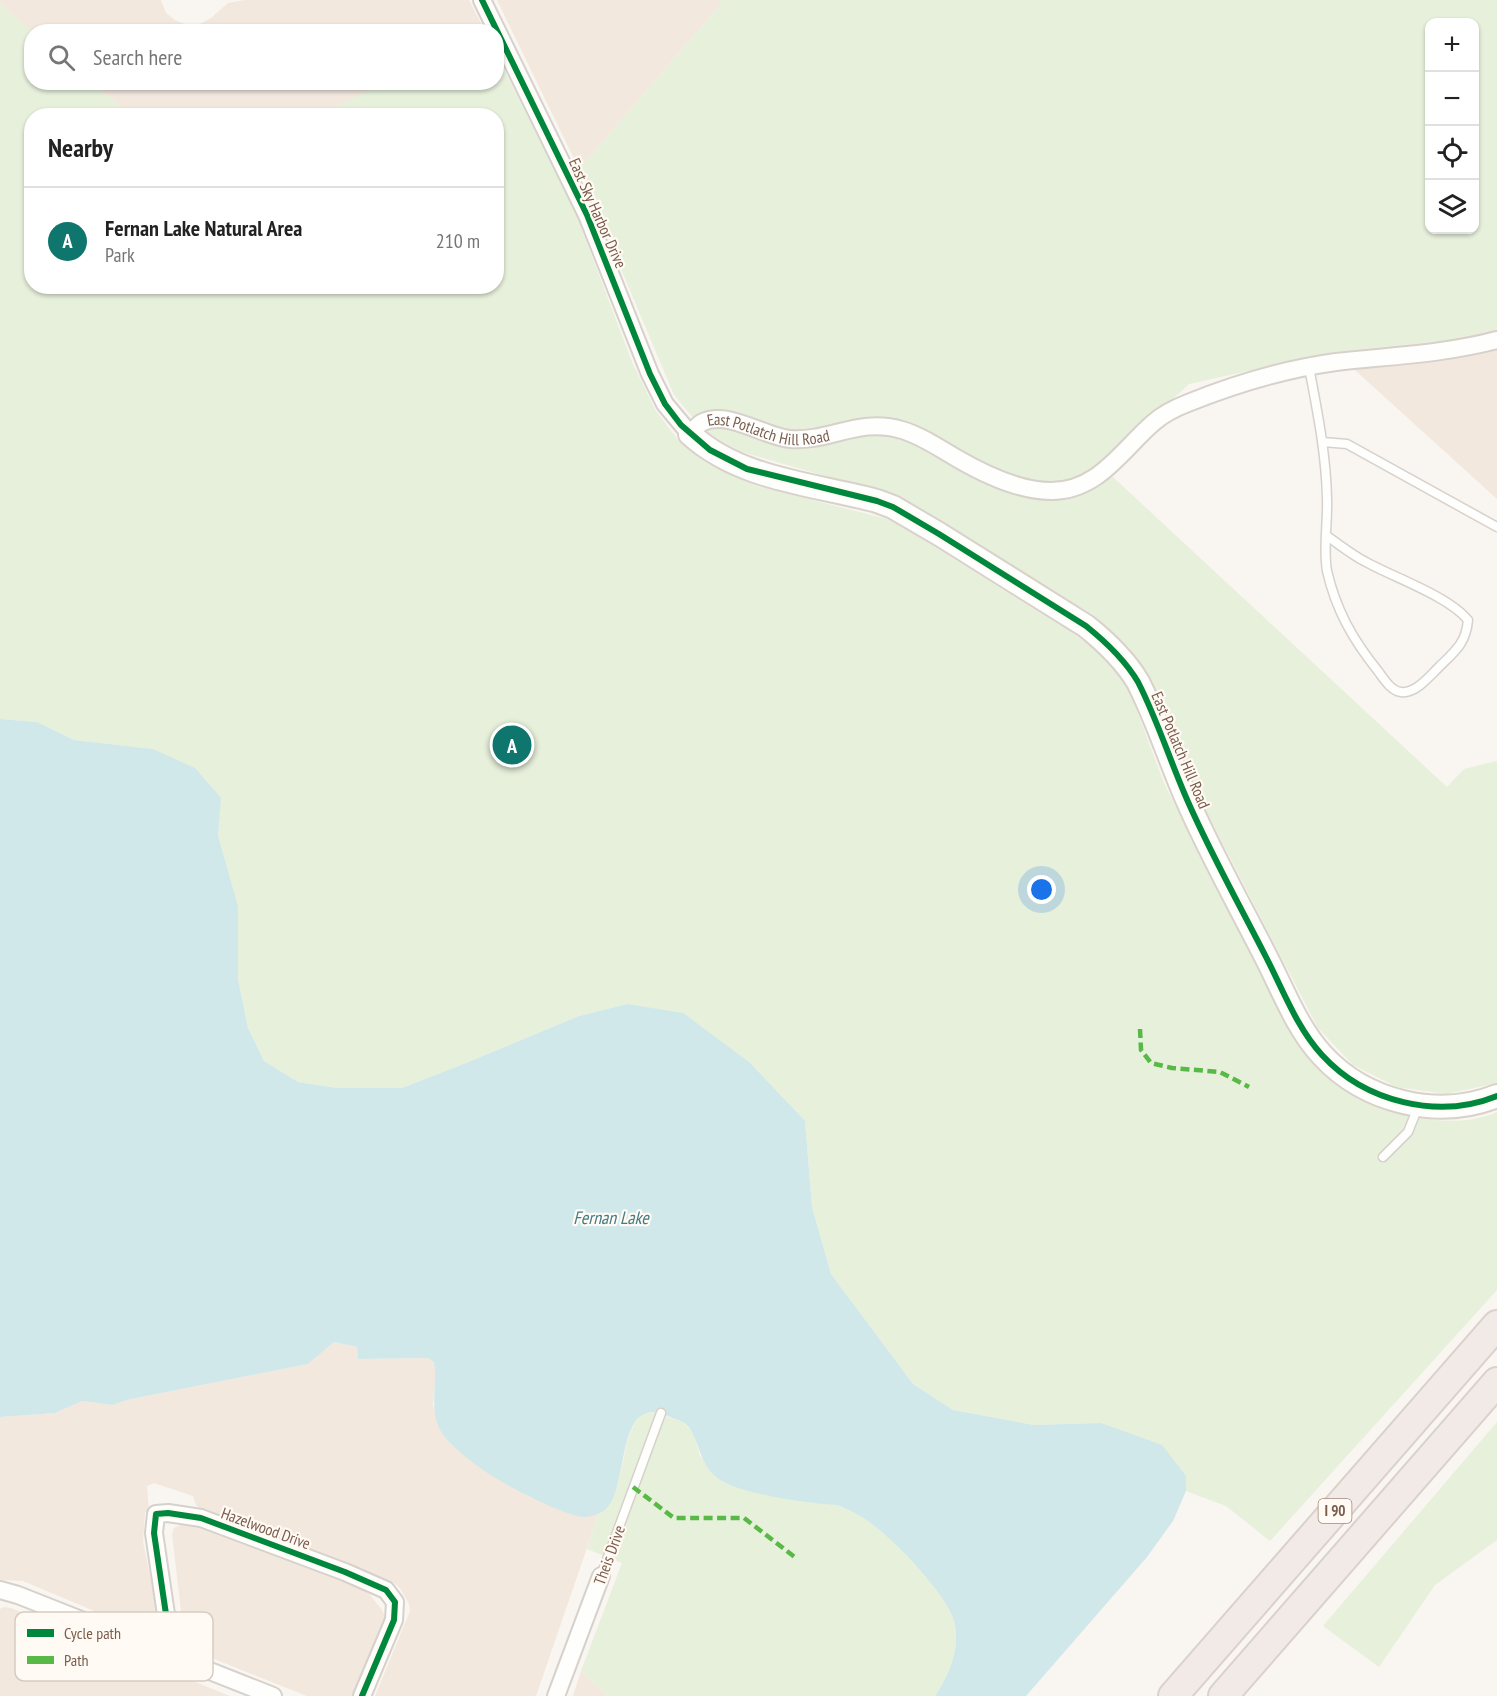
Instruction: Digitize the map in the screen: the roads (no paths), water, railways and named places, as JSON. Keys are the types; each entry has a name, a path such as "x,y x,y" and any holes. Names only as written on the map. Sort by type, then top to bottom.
{"highway":[{"name":"I 90","path":"1173,1696 1497,1325"},
{"name":"I 90","path":"1223,1696 1497,1382"}],"street":[{"name":"East Sky Harbor Drive","path":"482,0 494,24"},
{"name":"East Sky Harbor Drive","path":"504,45 587,215 650,374 665,404 690,434"},
{"name":"East Potlatch Hill Road","path":"1497,340 1458,349 1309,367 1257,379 1171,410 1150,425 1115,463 1095,478 1066,489 1051,491 1022,487 1003,480 911,433 882,426 865,425 804,439 790,439 730,421 713,419 701,423 690,434 710,450 747,469 856,495 892,507 1068,614 1105,641 1137,681 1189,805 1309,1038 1337,1069 1356,1083 1397,1101 1419,1106 1467,1105 1497,1096"},
{"name":"Hazelwood Drive","path":"166,1612 154,1533 156,1514 168,1513 201,1518 345,1572 386,1590 394,1602 394,1620 362,1696"},
{"name":"Theis Drive","path":"556,1696 601,1575"},
{"path":"0,1590 61,1612"},
{"path":"213,1672 273,1696"}],"lane":[{"path":"1309,367 1323,442 1327,497 1327,536 1327,567 1334,596 1356,644 1389,686 1399,692 1410,691 1424,682 1460,647 1467,634 1468,620 1463,613 1441,599 1364,561 1327,536"},
{"path":"1323,442 1347,444 1497,526"},
{"path":"1383,1157 1408,1132 1419,1106"},
{"name":"Theis Drive","path":"601,1575 661,1413"}],"water":[{"name":"Fernan Lake","path":"0,719 37,722 74,740 153,749 195,768 221,798 218,835 238,906 238,979 248,1028 264,1061 298,1082 337,1088 402,1088 579,1016 627,1004 683,1013 749,1062 805,1121 812,1207 831,1274 913,1384 953,1410 1034,1425 1101,1423 1162,1445 1186,1476 1186,1491 1173,1521 1147,1557 1026,1696 935,1696 953,1659 956,1638 953,1618 940,1595 906,1555 869,1522 856,1513 837,1505 761,1494 722,1481 707,1467 689,1427 683,1422 659,1413 642,1415 634,1424 628,1437 613,1499 606,1509 585,1517 566,1513 512,1488 481,1469 452,1444 442,1433 435,1416 434,1362 428,1358 358,1359 357,1347 334,1342 308,1364 131,1399 112,1405 82,1401 55,1413 0,1417"}],"place":[{"name":"Fernan Lake Natural Area","path":"512,745"}]}
